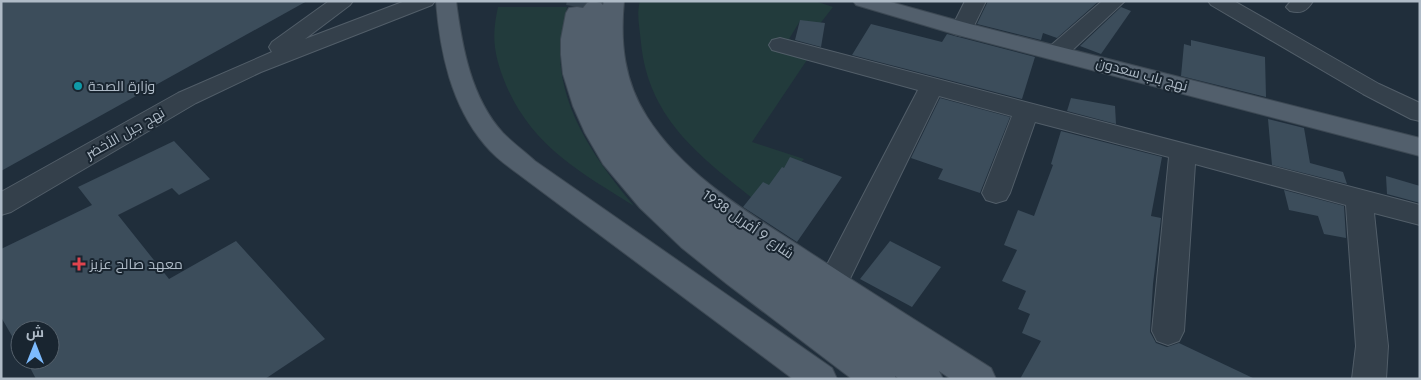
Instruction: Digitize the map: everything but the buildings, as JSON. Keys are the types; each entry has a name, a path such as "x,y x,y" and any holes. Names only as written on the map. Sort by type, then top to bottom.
{"main road":[{"path":"446,1 451,37 465,89 475,111 495,139 511,155 820,379"},
{"name":"نهج باب سعدون","path":"863,1 962,29 1417,146"},
{"path":"595,5 572,53 578,86 592,123 616,164 650,203 695,242 803,326 880,379"},
{"name":"شارع 9 أفريل 1938","path":"595,5 610,34 618,83 647,136 663,156 713,202 832,284 979,379"},
{"name":"شارع 9 أفريل 1938","path":"595,5 591,36 592,56 602,94 618,130 648,170 701,222 926,379"}],"street":[{"name":"نهج جبل الأخضر","path":"253,67 343,1"},
{"path":"962,29 976,1"},
{"path":"1057,52 1115,1"},
{"path":"1218,1 1371,89 1420,113"},
{"name":"نهج جبل الأخضر","path":"1,205 187,98 253,67 418,3"},
{"path":"418,3 451,37"},
{"path":"780,45 931,88 1182,151 1420,215"},
{"path":"832,284 931,88"},
{"path":"996,193 1026,112"},
{"path":"1417,146 1420,118"},
{"path":"1168,330 1182,151"},
{"path":"1359,198 1372,346 1369,379"}],"green space":[{"path":"640,1 815,1 833,7 819,25 800,21 789,39 815,48 752,142 804,159 761,205 700,154 667,117 655,95 646,71 638,12"},
{"path":"498,7 567,7 561,38 560,56 567,98 575,118 596,155 634,206 560,156 529,125 506,85 496,55 494,37"}],"tunnel":[{"path":"578,7 579,1"}],"place":[{"name":"وزارة الصحة","path":"78,86"},
{"name":"معهد صالح عزيز","path":"79,264"}]}
